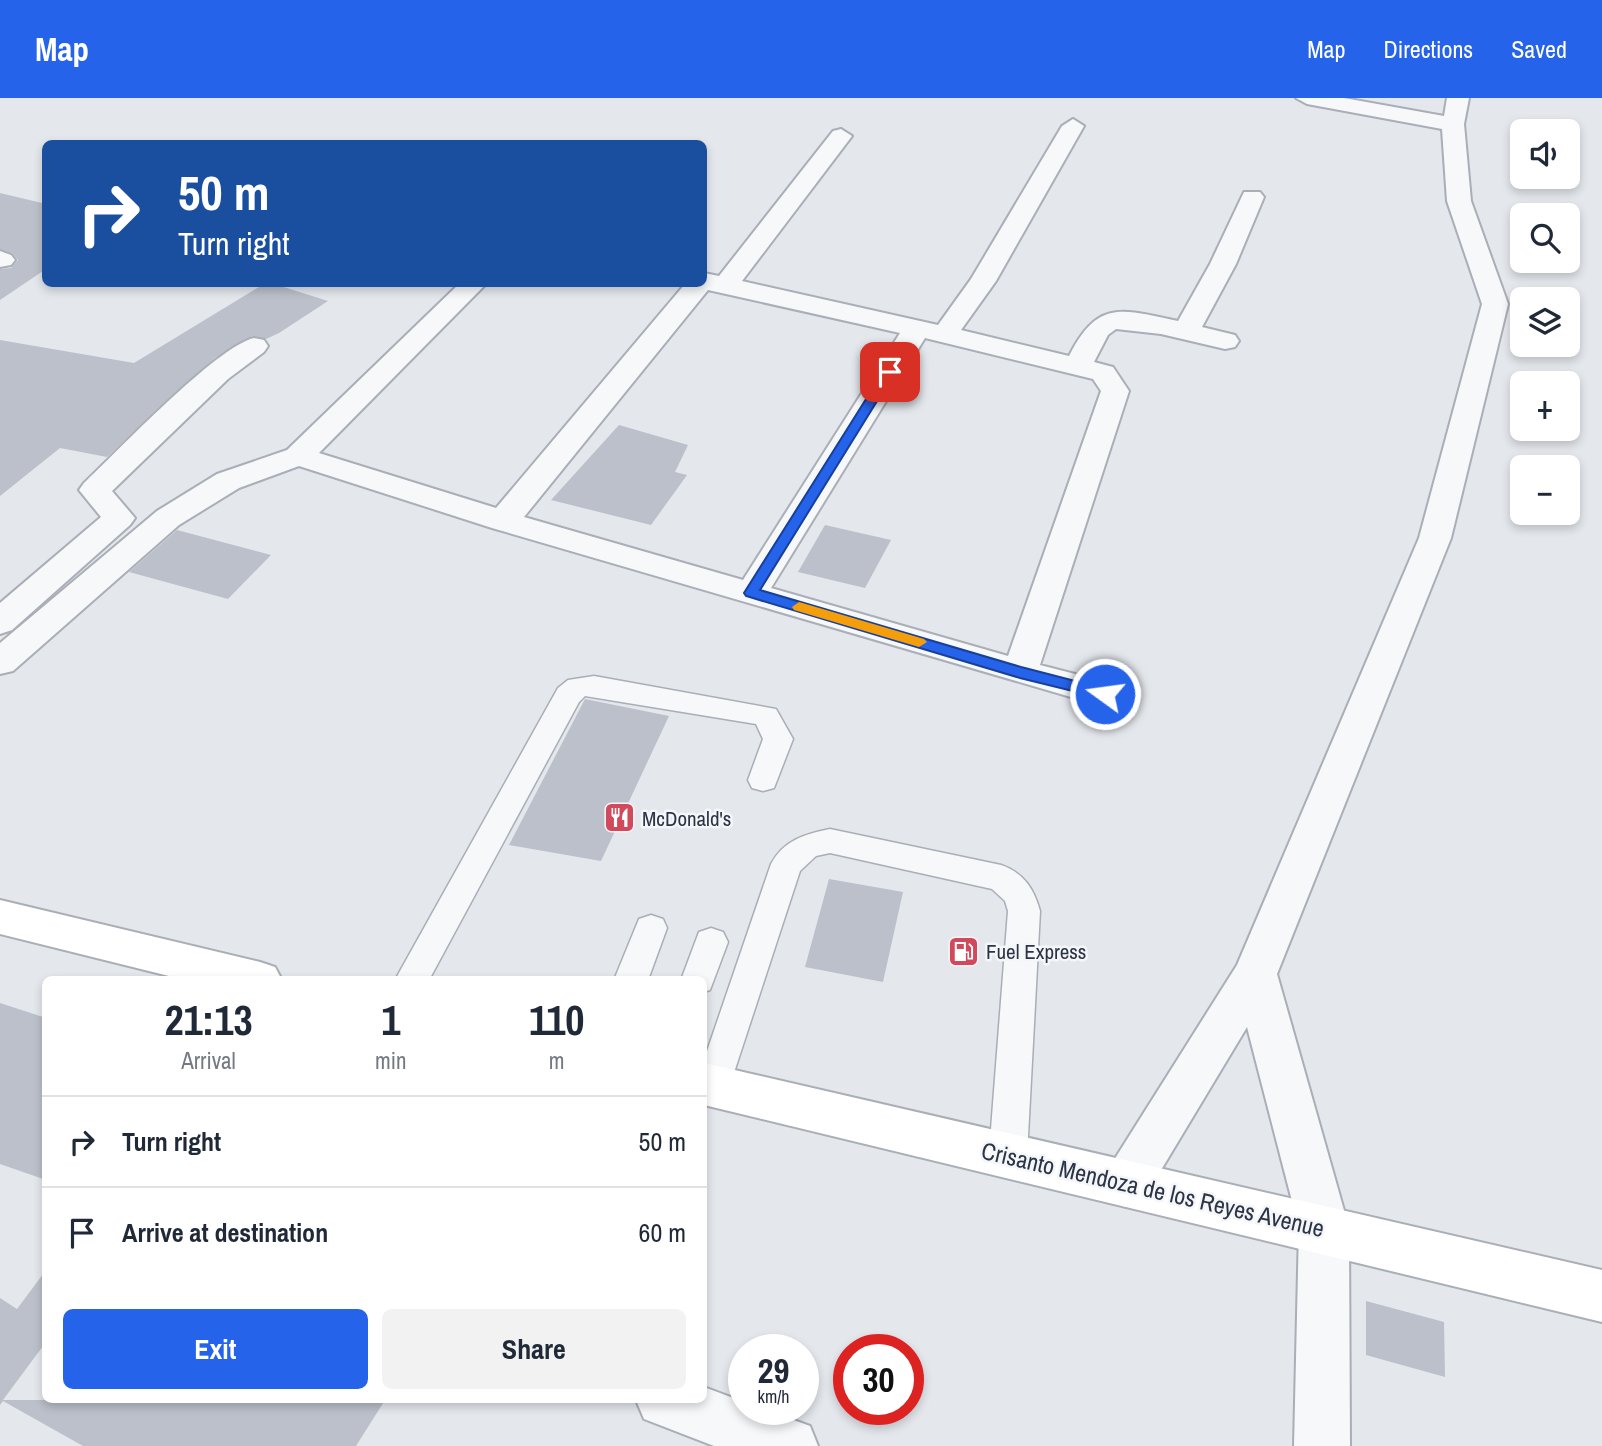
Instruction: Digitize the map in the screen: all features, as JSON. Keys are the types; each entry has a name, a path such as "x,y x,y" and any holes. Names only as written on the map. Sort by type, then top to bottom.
{"main road":[{"path":"0,917 243,976"},
{"name":"Crisanto Mendoza de los Reyes Avenue","path":"708,1085 1324,1228 1602,1296"}],"street":[{"path":"1126,1184 1255,974 1435,538 1495,304 1459,201 1455,111 1307,98"},
{"path":"751,593 931,331 983,281 1073,126"},
{"path":"841,136 709,284 931,331 1103,373 1115,391 1020,672"},
{"path":"1185,332 1223,264 1252,197"},
{"path":"0,662 168,518 229,481 298,456 470,287"},
{"path":"503,522 706,287"},
{"path":"1077,367 1101,326 1110,320 1137,321 1225,341"},
{"path":"0,622 119,518 95,490 218,373 254,346"},
{"path":"298,456 503,522 1020,672 1105,694"},
{"path":"1255,974 1324,1228 1322,1446"},
{"path":"671,1403 790,1446"}],"lane":[{"path":"414,976 568,695 578,687 594,685 766,716 778,738 763,780"},
{"path":"708,1085 788,864 807,846 830,841 1001,878 1020,895 1024,911 1008,1155"},
{"path":"633,976 651,928"},
{"path":"699,976 712,942"}],"building":[{"path":"0,193 42,203 42,272 0,300 0,269 11,268 18,260 12,253 0,249"},
{"path":"259,287 284,287 328,301 279,333 266,339 253,336 215,358 107,457 60,448 0,496 0,340 134,363"},
{"path":"619,425 688,445 675,472 687,475 651,525 551,500"},
{"path":"825,525 891,540 865,588 798,572"},
{"path":"177,530 271,555 228,599 129,572"},
{"path":"585,699 669,716 601,861 509,845"},
{"path":"829,879 903,892 883,982 805,967"},
{"path":"0,1003 42,1017 42,1179 0,1164"},
{"path":"42,1275 42,1347 3,1400 42,1400 42,1403 383,1403 356,1446 83,1446 3,1401 0,1405 0,1298 17,1309"},
{"path":"1366,1301 1444,1322 1445,1377 1366,1355"}],"slow traffic":[{"path":"799,607 919,642"}],"place":[{"name":"McDonald's","path":"619,818"},
{"name":"Fuel Express","path":"963,951"}],"route":[{"path":"890,372 751,593 1020,672 1105,694"}]}
